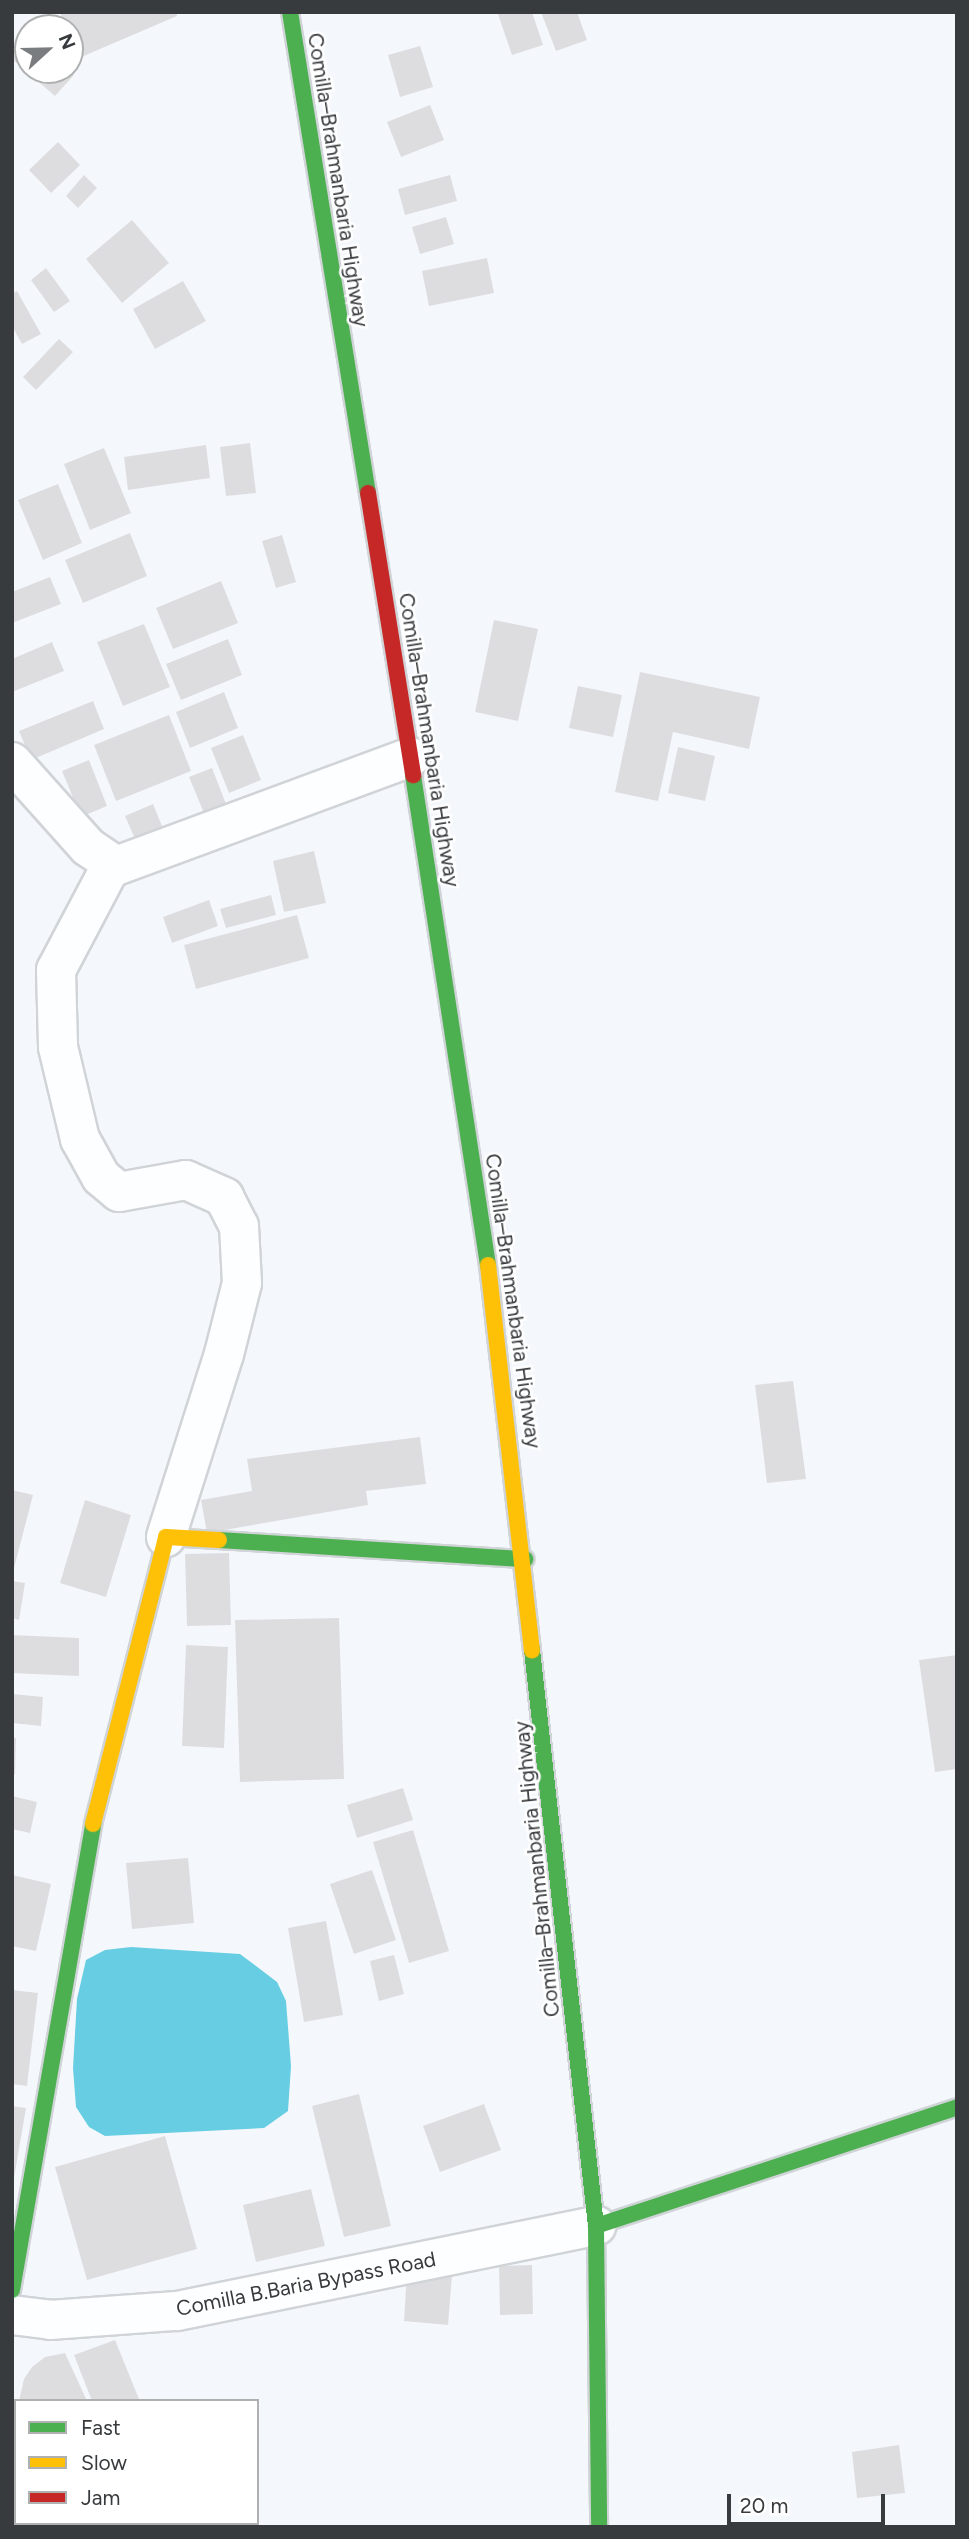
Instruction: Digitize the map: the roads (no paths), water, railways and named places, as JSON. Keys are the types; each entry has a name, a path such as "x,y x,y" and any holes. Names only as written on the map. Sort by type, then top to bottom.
{"main road":[{"name":"Comilla–Brahmanbaria Highway","path":"290,12 459,1060 525,1559 596,2226 599,2527"},
{"path":"12,2290 84,1861 166,1537 525,1559"},
{"path":"596,2226 957,2107"}],"street":[{"path":"12,762 88,847 112,864 140,860 411,757"},
{"path":"112,864 56,970 58,1047 80,1139 100,1177 119,1192 186,1180 224,1197 239,1226 242,1283 225,1353 166,1537"},
{"name":"Comilla B.Baria Bypass Road","path":"12,2315 88,2319 177,2311 596,2226"}],"water":[{"path":"131,1947 240,1954 277,1982 286,2001 291,2066 288,2111 264,2128 105,2136 89,2127 76,2107 73,2068 77,1999 86,1960 105,1950"}]}
